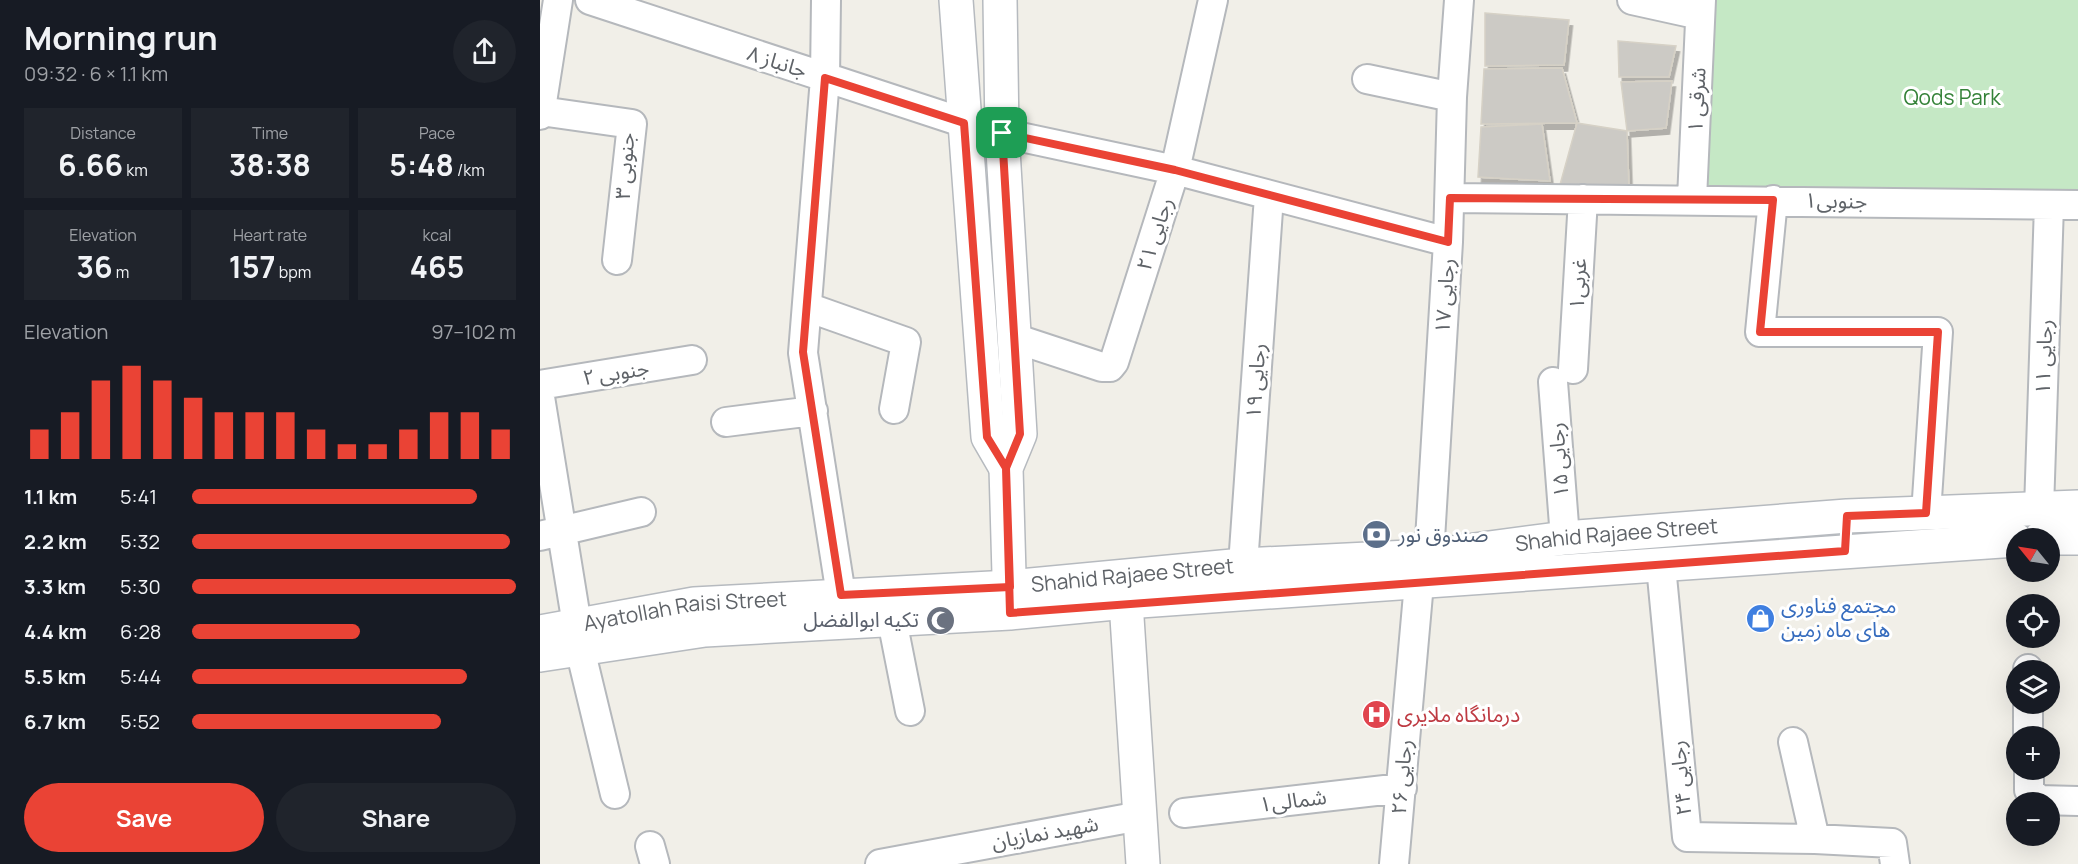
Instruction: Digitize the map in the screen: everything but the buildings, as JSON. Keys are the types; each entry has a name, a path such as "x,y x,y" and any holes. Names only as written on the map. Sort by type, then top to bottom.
{"main road":[{"path":"956,0 987,437 1006,468"},
{"path":"1000,0 1002,133 1020,434 1006,468 1010,600"},
{"name":"Shahid Rajaee Street","path":"2040,524 2078,507"},
{"name":"Shahid Rajaee Street","path":"1010,600 1126,602 1424,569 1565,538 1847,516 1926,513 2040,524 2078,538"},
{"path":"1845,551 1847,516"},
{"name":"Shahid Rajaee Street","path":"1010,600 1243,565 1424,569 1661,566 2006,541"},
{"name":"Ayatollah Raisi Street","path":"540,656 578,637 694,604 841,595 1010,600"},
{"name":"Ayatollah Raisi Street","path":"540,632 578,637 892,620 1010,600"},
{"path":"1126,602 1143,864"}],"street":[{"path":"540,113 558,0"},
{"name":"جانباز ۸","path":"590,0 964,123"},
{"path":"826,0 825,78 803,352 841,595"},
{"name":"رجایی ۲۱","path":"1014,338 1110,367 1114,362 1175,170 1214,0"},
{"name":"رجایی ۱۷","path":"1424,569 1448,242 1452,97 1459,0"},
{"path":"1632,0 1701,7"},
{"name":"شرقی ۱","path":"1692,199 1701,7"},
{"path":"1367,79 1452,97"},
{"name":"جنوبی ۳","path":"540,113 632,124 616,260"},
{"path":"1002,133 1175,170 1448,242"},
{"name":"رجایی ۱۹","path":"1243,565 1269,196"},
{"name":"جنوبی۱","path":"1450,198 2078,205"},
{"name":"غربی۱","path":"1563,375 1583,199"},
{"path":"1773,200 1760,332 1938,332 1926,513"},
{"name":"رجایی ۱۱","path":"2040,524 2049,205"},
{"path":"807,308 906,342 894,409"},
{"name":"جنوبی ۲","path":"540,385 692,360"},
{"name":"رجایی ۱۵","path":"1563,375 1565,538"},
{"path":"540,397 551,533 615,794"},
{"path":"726,422 813,411"},
{"path":"551,533 641,512"},
{"name":"رجایی ۲۴","path":"1661,566 1687,837 1892,843 1895,864"},
{"name":"رجایی ۲۶","path":"1394,864 1424,569"},
{"path":"892,620 910,711"},
{"path":"1793,742 1815,839"},
{"path":"2029,780 2029,790 2038,800 2078,801"},
{"name":"شمالی۱","path":"1184,813 1402,788"},
{"name":"شهید نمازیان","path":"886,863 1140,816"}],"green space":[{"name":"Qods Park","path":"1708,0 2078,0 2078,197 1691,193"}],"place":[{"name":"صندوق نور","path":"1377,535"},
{"name":"مجتمع فناوری های ماه زمین","path":"1760,618"},
{"name":"تکیه ابوالفضل","path":"940,620"},
{"name":"درمانگاه ملایری","path":"1376,715"}],"route":[{"path":"1002,133 1020,434 1006,468 1010,587 841,595 803,352 825,78 964,123 987,437 1006,468 1008,528 1010,587 1010,613 1126,602 1661,566 1845,551 1847,516 1926,513 1938,332 1760,332 1773,200 1450,198 1448,242 1175,170 1002,133"}]}
